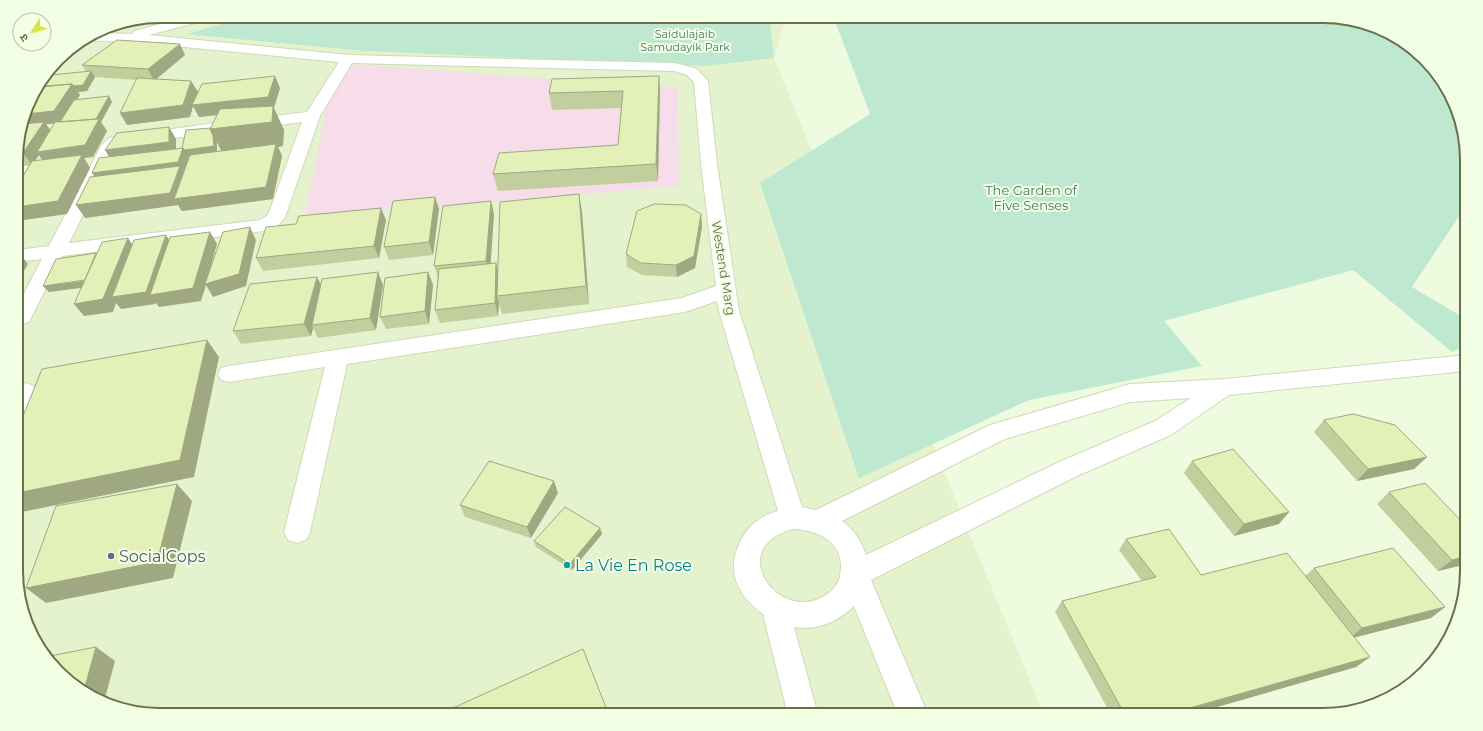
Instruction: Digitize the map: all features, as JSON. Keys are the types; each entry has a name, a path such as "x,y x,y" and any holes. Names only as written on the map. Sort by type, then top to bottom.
{"street":[{"path":"124,38 180,23"},
{"path":"23,255 264,226 271,222 276,217 312,116 348,59 124,38 99,37"},
{"name":"Westend Marg","path":"348,59 675,67 692,72 701,81 708,164 729,311 775,454 806,520"},
{"path":"23,171 85,164 115,141 312,116"},
{"path":"23,315 56,251 85,164"},
{"path":"229,374 685,305 726,290"},
{"path":"297,532 338,357"},
{"path":"806,520 830,526 839,533 847,542 852,552 855,563 855,574 852,587 844,599 833,607 820,613 805,615 790,614 775,608 763,600 749,578 747,565 748,553 753,542 760,533 770,525 806,520 998,432 1130,393 1225,387 1460,364"},
{"path":"855,574 1068,469 1162,428 1225,387"},
{"path":"855,574 910,708"},
{"path":"775,608 801,708"}],"shaded area":[{"path":"160,23 784,23 774,58 1041,708 160,708 142,707 108,698 99,694 70,674 57,661 37,632 33,623 24,589 23,151 30,116 41,91 57,70 77,51 91,41 116,30 142,24"},
{"path":"351,64 678,88 679,186 305,217 331,82"}],"green space":[{"name":"Saidulajaib Samudayik Park","path":"225,23 770,23 774,58 704,66 365,51 186,34"},
{"name":"The Garden of Five Senses","path":"836,23 1323,23 1341,24 1367,30 1384,37 1399,46 1426,70 1446,99 1453,116 1459,142 1460,215 1412,287 1460,315 1460,348 1452,352 1353,270 1164,321 1202,366 1029,400 859,478 760,183 870,114"}],"building":[{"path":"117,40 180,44 148,69 82,65"},
{"path":"91,71 83,85 74,86 72,84 45,86 53,75"},
{"path":"275,76 268,97 192,105 202,84"},
{"path":"659,76 656,164 493,174 499,153 618,145 623,91 549,93 552,79"},
{"path":"137,78 191,81 183,105 120,113"},
{"path":"72,84 54,111 31,113 37,99 44,87"},
{"path":"109,96 96,119 60,122 74,100"},
{"path":"273,106 272,122 210,129 220,109"},
{"path":"99,119 85,145 37,152 55,122"},
{"path":"44,122 23,153 24,142 28,123"},
{"path":"169,127 169,142 105,150 117,133"},
{"path":"211,128 214,146 185,150 182,148 186,130"},
{"path":"276,144 266,187 174,199 190,155"},
{"path":"183,148 178,162 92,173 99,158"},
{"path":"82,155 58,201 23,206 23,176 32,161"},
{"path":"180,166 170,193 76,205 90,177"},
{"path":"579,194 586,286 497,296 500,202"},
{"path":"435,197 429,242 384,247 393,201"},
{"path":"491,201 486,261 434,266 443,206"},
{"path":"654,204 686,205 701,214 694,256 676,265 641,263 626,254 637,211"},
{"path":"381,208 374,246 256,258 266,227 296,224 299,216"},
{"path":"250,227 239,274 205,284 223,232"},
{"path":"210,232 193,288 150,295 170,237"},
{"path":"166,235 146,292 112,297 134,240"},
{"path":"128,238 103,299 74,304 102,242"},
{"path":"96,253 85,280 43,286 56,259"},
{"path":"496,263 495,303 435,310 439,269"},
{"path":"378,272 370,318 312,325 322,279"},
{"path":"428,272 425,311 380,317 385,278"},
{"path":"317,277 304,324 233,331 250,284"},
{"path":"207,340 180,460 23,492 23,416 42,369"},
{"path":"1353,414 1395,425 1427,457 1368,469 1324,420"},
{"path":"1233,449 1289,512 1244,524 1192,461"},
{"path":"489,461 554,481 527,527 460,505"},
{"path":"1425,483 1460,520 1460,558 1452,560 1389,492"},
{"path":"177,484 157,562 26,588 56,506"},
{"path":"565,507 600,528 570,564 534,541"},
{"path":"1169,529 1201,575 1287,553 1370,657 1190,708 1121,708 1062,601 1156,577 1126,539"},
{"path":"1393,548 1445,607 1362,628 1314,568"},
{"path":"96,647 85,686 70,674 53,655"},
{"path":"583,649 606,708 453,708"}],"place":[{"name":"SocialCops","path":"111,556"},
{"name":"La Vie En Rose","path":"567,565"}]}
